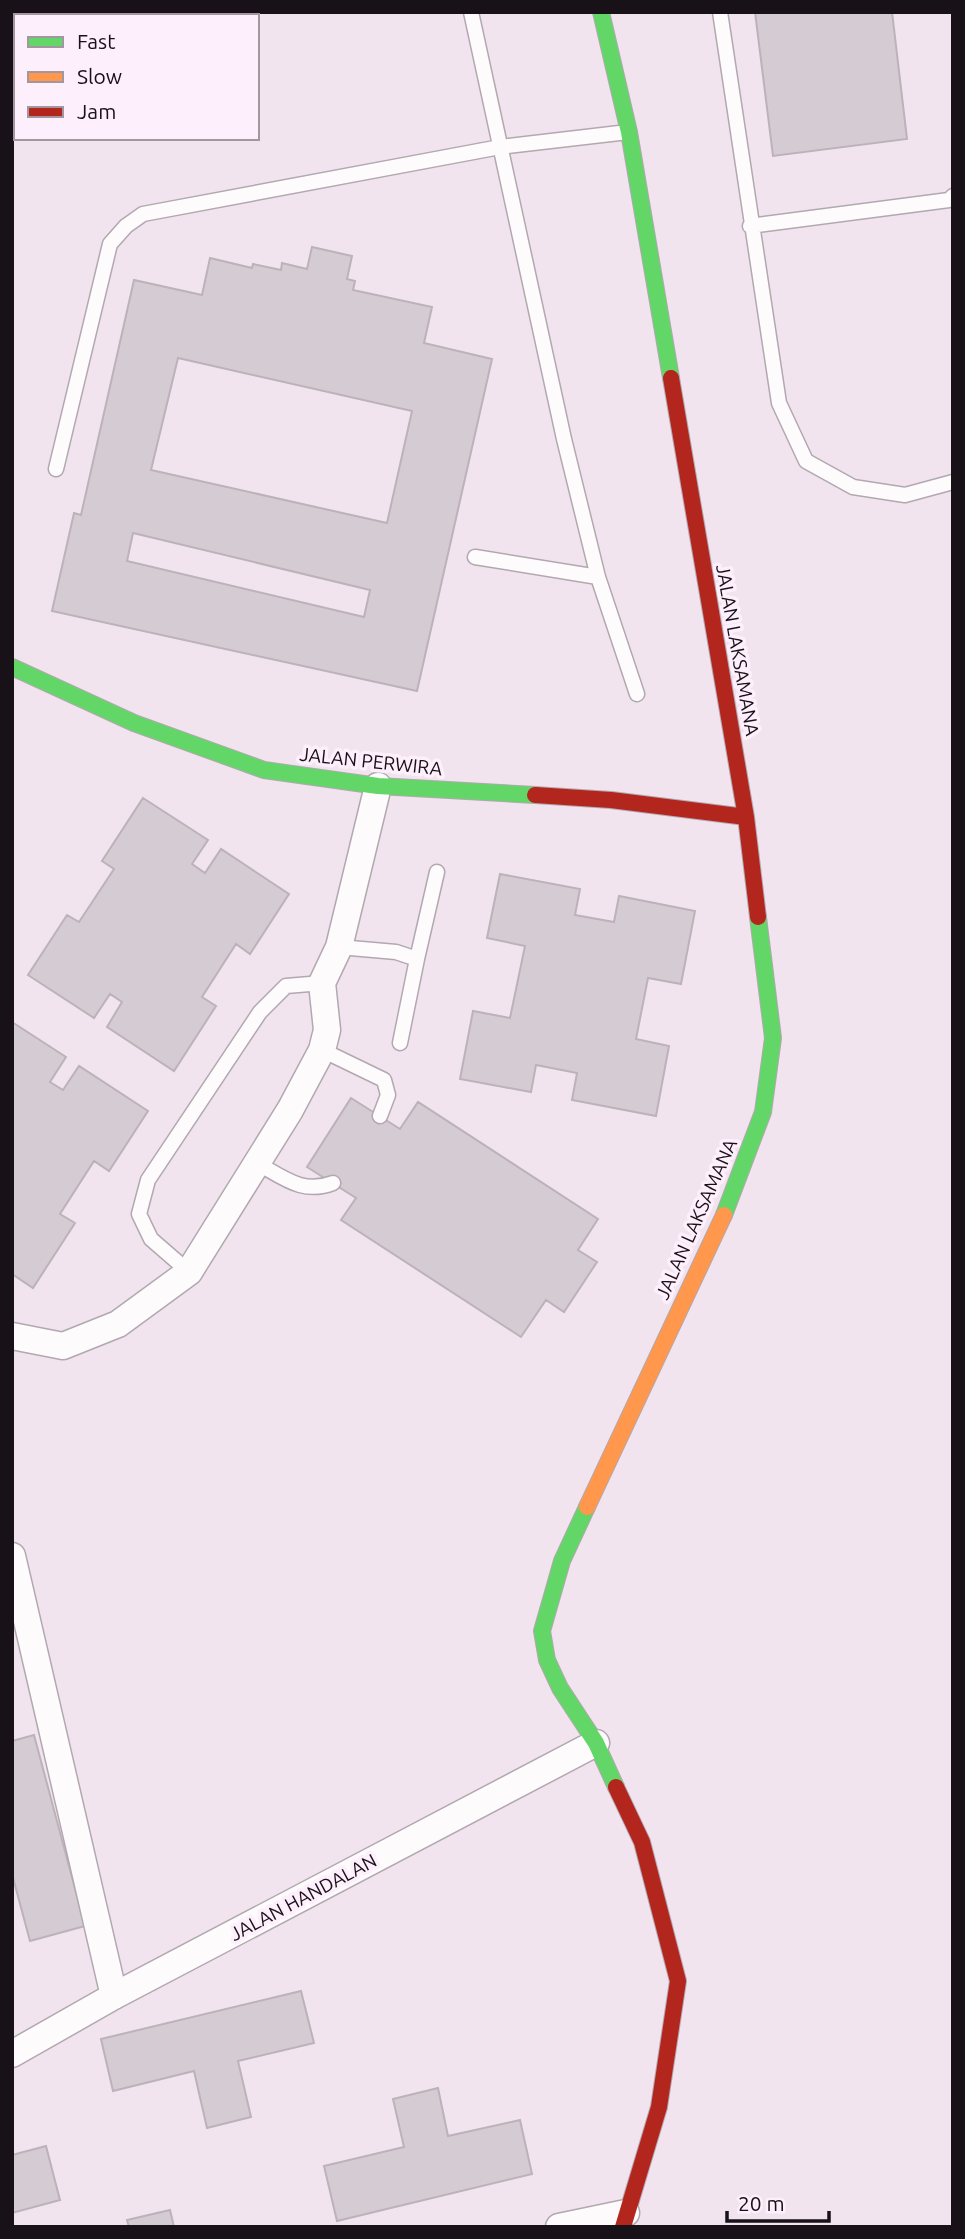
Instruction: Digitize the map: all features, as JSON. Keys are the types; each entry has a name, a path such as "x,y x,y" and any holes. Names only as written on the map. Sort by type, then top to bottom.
{"street":[{"name":"JALAN LAKSAMANA","path":"601,12 629,132 746,817 773,1038 763,1112 738,1184 562,1561 542,1631 547,1660 560,1688 596,1743 642,1842 678,1981 659,2107 624,2220"},
{"name":"JALAN PERWIRA","path":"12,667 134,723 264,769 378,786 611,800 746,817"},
{"path":"12,1336 63,1346 118,1324 188,1272 290,1110 322,1051 327,1030 322,983 339,947 378,786"},
{"path":"12,1556 114,1996"},
{"name":"JALAN HANDALAN","path":"12,2054 114,1996 596,1743"},
{"path":"559,2227 624,2220"}],"lane":[{"path":"471,12 564,439 598,577 637,694"},
{"path":"720,12 750,226 779,403 806,461 853,487 905,495 953,482"},
{"path":"56,469 110,244 126,226 143,214 500,147 629,132"},
{"path":"750,226 949,200 953,196"},
{"path":"475,557 598,577"},
{"path":"400,1043 437,872"},
{"path":"339,947 396,952 417,959"},
{"path":"188,1272 150,1239 139,1214 148,1180 260,1012 286,986 322,983"},
{"path":"322,1051 384,1080 388,1095 380,1116"},
{"path":"256,1162 301,1186 315,1190 332,1183"}],"building":[{"path":"755,12 892,12 907,139 773,156"},
{"path":"312,247 352,256 347,279 355,281 353,290 432,307 424,343 492,359 417,691 52,611 74,513 81,515 134,280 202,295 210,258 252,268 253,264 281,270 282,263 307,269","holes":["178,358 412,411 387,523 151,470","133,533 370,590 364,617 127,561"]},
{"path":"143,798 208,840 192,864 205,873 221,849 289,894 250,954 236,944 202,997 216,1006 174,1071 107,1027 122,1002 110,994 94,1018 28,975 67,915 79,922 114,869 102,861"},
{"path":"500,874 580,889 575,915 614,922 619,896 695,911 681,984 648,978 636,1039 669,1046 656,1116 572,1100 577,1073 536,1065 531,1092 460,1079 473,1011 510,1018 525,946 487,938"},
{"path":"12,1022 66,1057 50,1082 63,1090 79,1066 148,1111 109,1171 94,1161 60,1214 75,1223 33,1288 12,1274"},
{"path":"351,1098 400,1129 418,1102 598,1219 578,1250 597,1262 564,1312 546,1300 521,1337 341,1220 356,1198 307,1167"},
{"path":"34,1735 85,1926 30,1941 12,1874 12,1741"},
{"path":"301,1991 314,2043 238,2061 251,2117 207,2128 194,2071 113,2091 101,2039"},
{"path":"438,2088 448,2136 520,2120 532,2174 337,2221 324,2166 404,2147 393,2099"},
{"path":"46,2146 60,2200 12,2213 12,2155"},
{"path":"170,2210 174,2227 129,2227 127,2220"}],"traffic: fast":[{"path":"601,12 629,132 671,378"},
{"path":"12,667 134,723 264,770 378,786 535,795"},
{"path":"724,1215 763,1112 773,1038 758,917"},
{"path":"587,1507 562,1561 542,1631 547,1660 560,1688 596,1743 616,1787"}],"traffic: slow":[{"path":"587,1507 724,1215"}],"traffic: jam":[{"path":"671,378 746,817 758,917"},
{"path":"535,795 611,800 746,817"},
{"path":"616,1787 642,1842 678,1981 659,2107 623,2227"}]}
